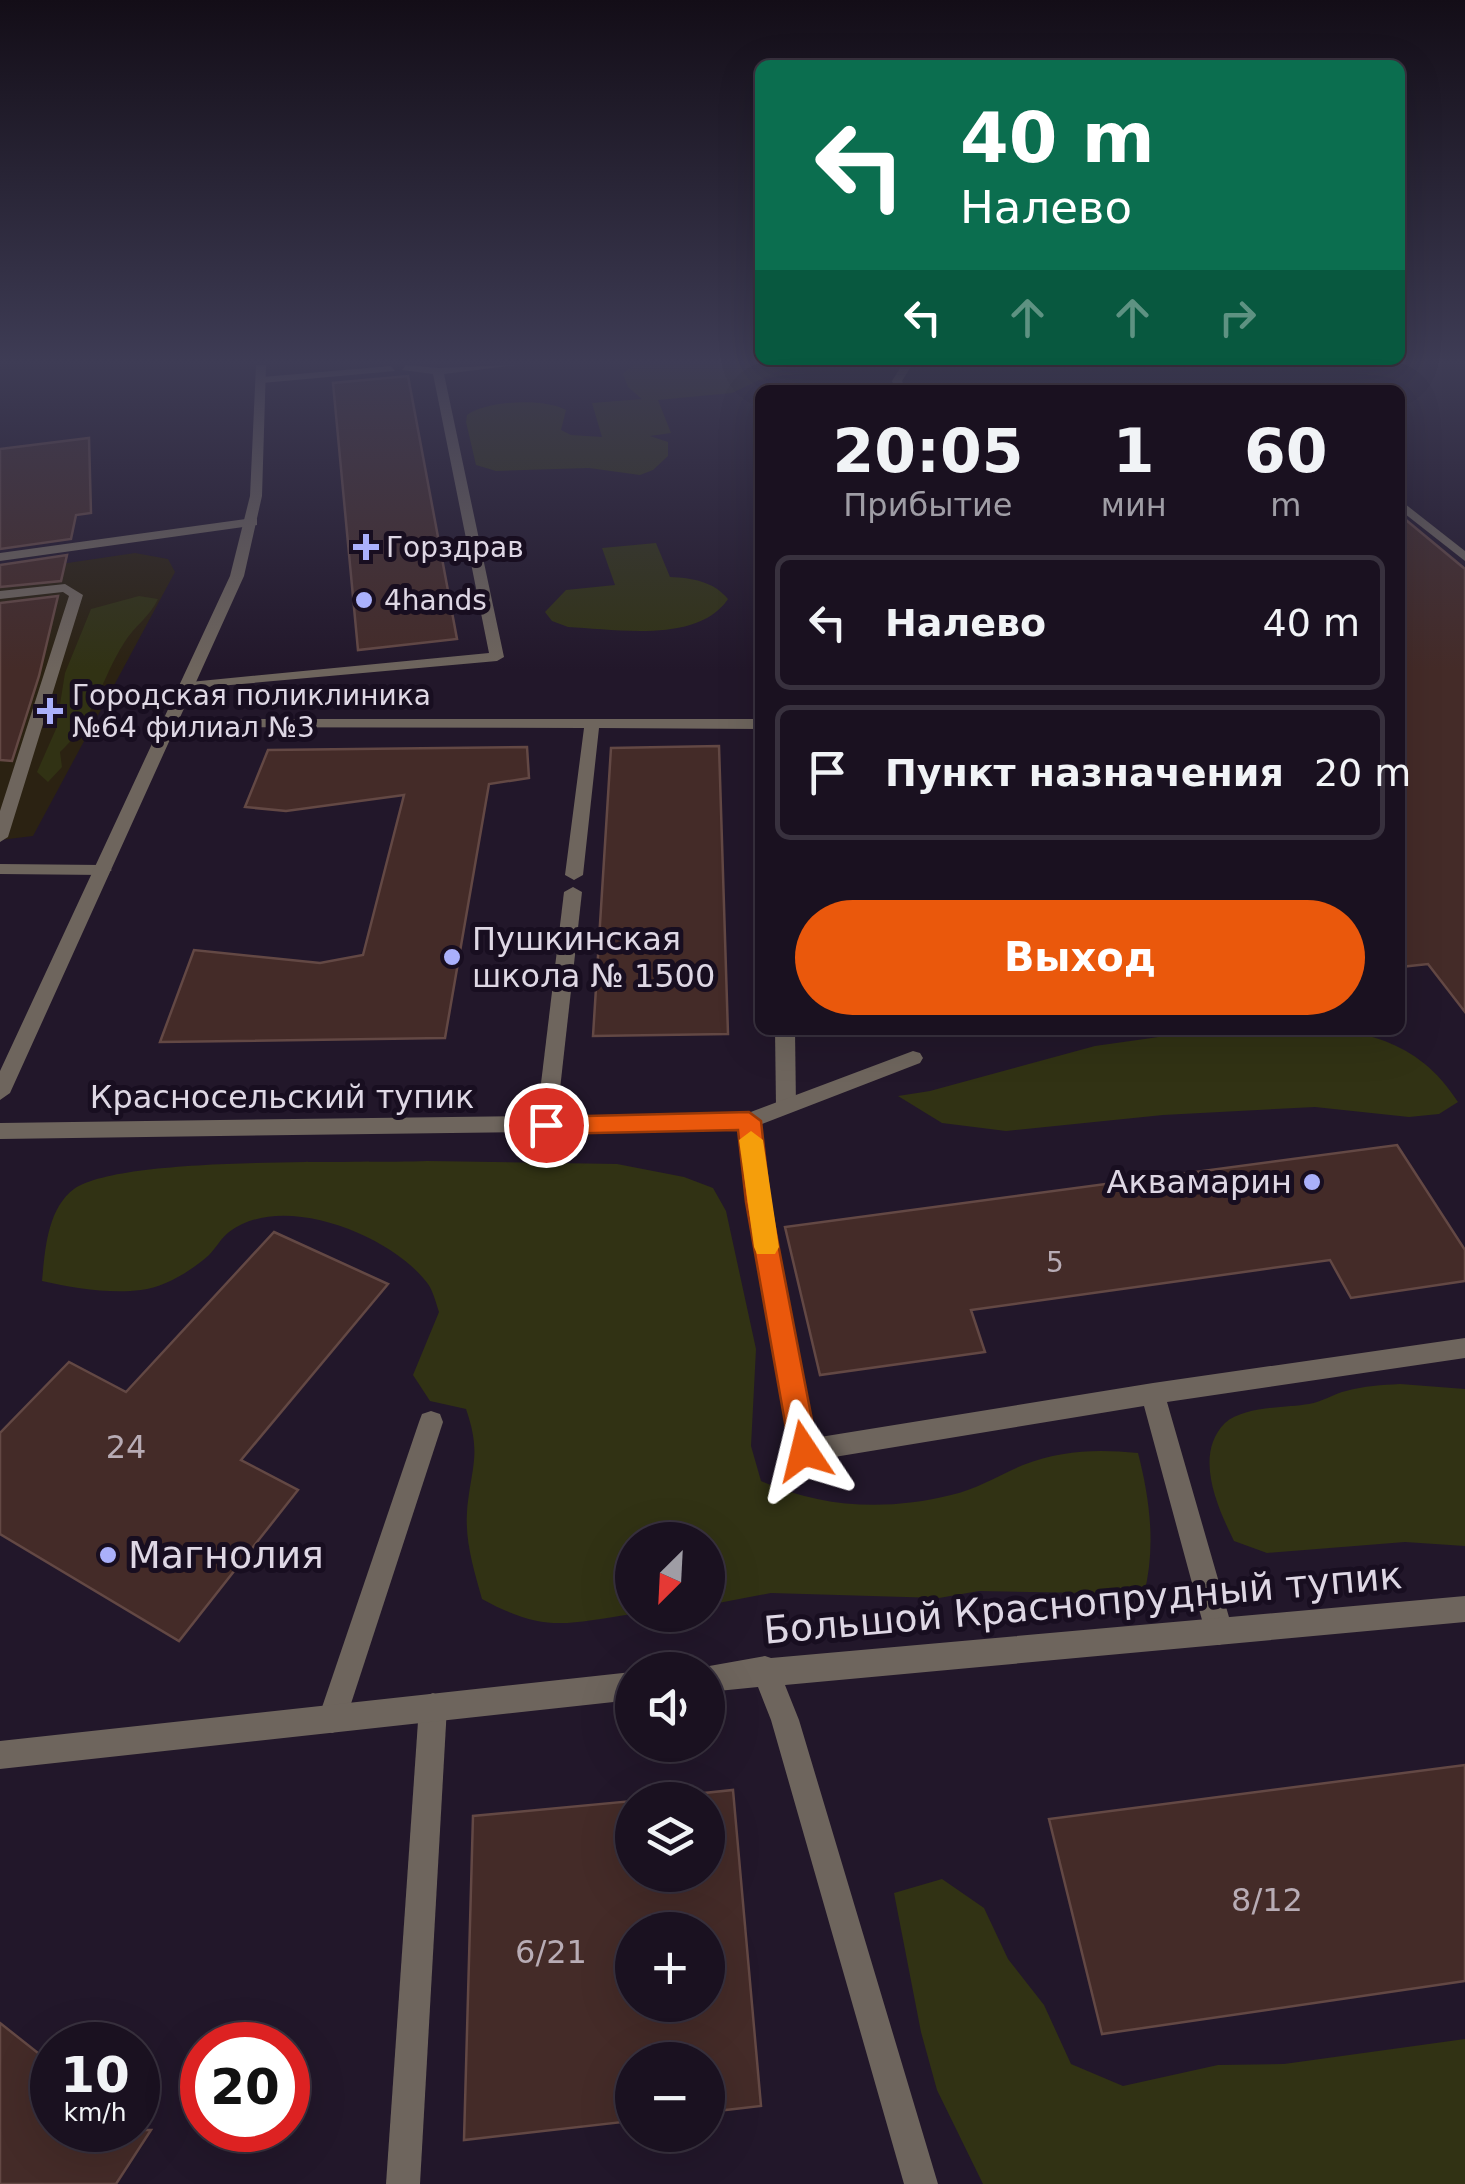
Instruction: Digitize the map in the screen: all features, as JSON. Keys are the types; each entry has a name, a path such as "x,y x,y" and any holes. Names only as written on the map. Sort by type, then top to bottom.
{"street":[{"path":"0,1093 190,686 237,576 253,522 256,467"},
{"path":"190,686 497,657 458,467"},
{"path":"1405,508 1465,558"},
{"path":"0,557 253,522"},
{"path":"0,595 57,588 70,589 76,595 0,834"},
{"path":"172,724 755,724"},
{"path":"546,1125 592,724"},
{"path":"0,869 103,870"},
{"path":"785,1035 786,1107"},
{"name":"Красносельский тупик","path":"0,1131 749,1121 913,1058"},
{"path":"749,1121 758,1202 804,1451 1465,1348"},
{"path":"1153,1394 1219,1630"},
{"path":"332,1719 431,1422"},
{"name":"Большой Краснопрудный тупик","path":"725,1676 1465,1609"},
{"path":"765,1670 785,1720 922,2184"},
{"path":"0,1755 615,1688"},
{"path":"403,2184 433,1707"}],"shaded area":[{"name":"Городская поликлиника №64 филиал №3","path":"135,553 168,559 175,572 33,836 0,840 0,573"}],"green space":[{"path":"482,467 656,467 640,475 589,468 496,471"},
{"path":"656,543 670,577 702,582 728,599 697,623 654,631 568,627 552,621 545,612 566,590 615,585 602,548"},
{"path":"139,596 158,599 124,643 89,714 60,752 62,767 48,782 37,772 56,729 65,673 91,609"},
{"path":"1173,1035 1360,1035 1408,1052 1435,1072 1458,1102 1439,1114 1409,1117 1315,1107 1163,1115 1006,1131 942,1123 898,1096 930,1091 1095,1046"},
{"path":"297,1162 617,1164 684,1177 713,1188 726,1211 756,1349 751,1446 761,1481 831,1502 879,1505 961,1492 1052,1456 1094,1451 1138,1453 1150,1524 1144,1594 979,1591 939,1598 771,1593 725,1602 725,1522 615,1522 615,1617 555,1623 503,1610 482,1599 471,1556 467,1512 474,1450 466,1409 430,1401 413,1375 439,1312 428,1284 389,1249 335,1224 277,1216 251,1220 229,1232 194,1267 150,1288 104,1291 42,1281 53,1219 74,1189 100,1178 140,1171"},
{"path":"1400,1384 1465,1389 1465,1546 1405,1542 1267,1553 1234,1541 1216,1498 1210,1466 1211,1450 1225,1423 1254,1411 1318,1402 1353,1389"},
{"path":"942,1879 984,1908 1008,1959 1044,2005 1071,2064 1123,2086 1218,2065 1284,2064 1465,2039 1465,2184 983,2184 937,2090 921,2032 894,1893"}],"building":[{"path":"0,467 90,467 91,513 76,515 71,539 0,549"},
{"path":"341,467 425,467 457,639 358,650"},
{"path":"1405,519 1465,569 1465,1012 1428,964 1405,966"},
{"path":"67,555 61,581 0,587 0,565"},
{"path":"58,596 39,676 12,761 0,760 0,603"},
{"path":"719,746 728,1034 593,1036 611,748"},
{"path":"527,747 529,778 489,784 445,1038 160,1042 194,950 320,963 363,955 404,795 286,811 245,807 268,750"},
{"path":"1397,1145 1465,1250 1465,1281 1351,1298 1330,1260 971,1310 985,1352 820,1375 785,1227"},
{"path":"274,1232 388,1284 241,1460 298,1490 179,1641 0,1534 0,1433 69,1362 126,1392"},
{"path":"1465,1765 1465,1981 1102,2034 1049,1819"},
{"path":"733,1790 761,2106 725,2110 725,2042 615,2042 615,2123 464,2140 473,1816 615,1803 615,1892 725,1892 725,1791"},
{"path":"0,2023 30,2047 30,2152 137,2152 116,2184 0,2184"}],"slow traffic":[{"path":"751,1140 766,1247"}],"place":[{"name":"Горздрав","path":"366,547"},
{"name":"4hands","path":"364,600"},
{"name":"Городская поликлиника №64 филиал №3","path":"50,711"},
{"name":"Пушкинская школа № 1500","path":"452,957"},
{"name":"Аквамарин","path":"1312,1182"},
{"name":"Магнолия","path":"108,1555"}],"route":[{"path":"546,1125 749,1121 758,1202 804,1451"}]}
